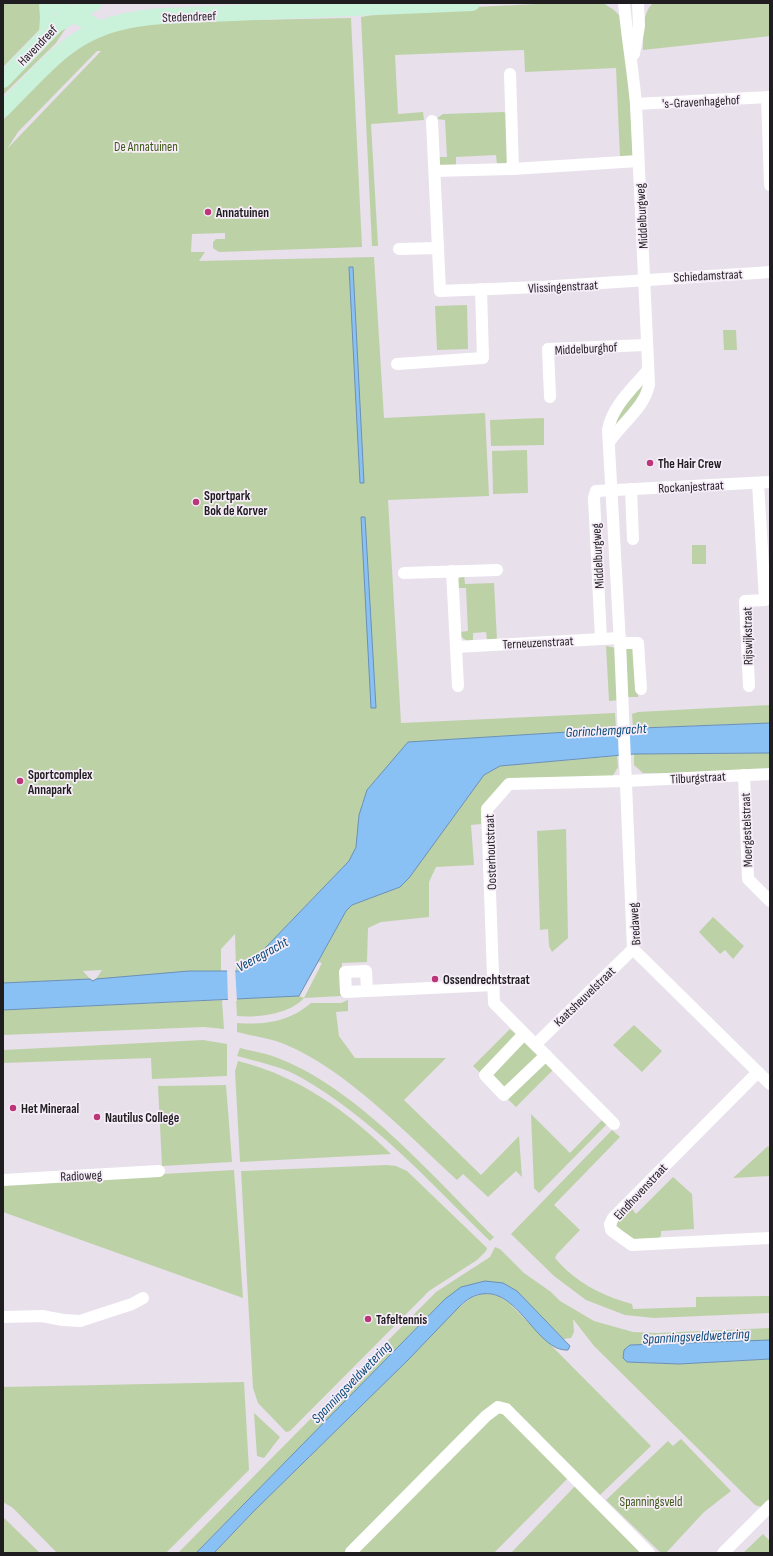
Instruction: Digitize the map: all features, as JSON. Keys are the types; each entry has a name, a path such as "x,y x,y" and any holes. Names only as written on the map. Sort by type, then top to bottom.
{"main road":[{"path":"47,3 47,32"},
{"path":"56,3 73,8 99,28"},
{"name":"Havendreef","path":"3,80 47,32 73,8 94,3"},
{"name":"Stedendreef","path":"60,52 81,36 99,28 146,17 472,3"},
{"path":"60,52 70,32 73,8"},
{"name":"Havendreef","path":"3,109 60,52"}],"street":[{"name":"Middelburgweg","path":"624,3 636,104 649,384 646,397 617,430 610,442 625,756"},
{"name":"Middelburgweg","path":"632,61 639,26 638,3"},
{"path":"510,74 513,169"},
{"name":"'s-Gravenhagehof","path":"636,104 769,97 770,186"},
{"name":"Vlissingenstraat","path":"432,121 440,291 609,283 645,279"},
{"path":"435,171 513,169 638,161"},
{"path":"399,249 438,248"},
{"name":"Schiedamstraat","path":"645,279 770,272"},
{"path":"397,364 482,358 481,289"},
{"name":"Middelburghof","path":"550,397 548,349 646,345"},
{"name":"Rockanjestraat","path":"613,490 764,482"},
{"name":"Rijswijkstraat","path":"749,686 745,601 765,600 764,482"},
{"path":"631,489 633,539"},
{"name":"Middelburgweg","path":"601,639 594,498 596,492 613,490"},
{"path":"404,573 497,570"},
{"path":"452,571 458,686"},
{"name":"Terneuzenstraat","path":"456,647 601,639 620,640"},
{"path":"620,640 638,643 641,688"},
{"name":"Bredaweg","path":"625,756 634,949 770,1084"},
{"name":"Tilburgstraat","path":"626,781 770,774"},
{"name":"Moergestelstraat","path":"744,775 748,879 770,900"},
{"name":"Oosterhoutstraat","path":"614,1124 494,1003 488,809 510,784 626,781"},
{"name":"Kaatsheuvelstraat","path":"536,1044 634,949"},
{"path":"367,991 494,985"},
{"path":"524,1034 485,1075 504,1095 546,1055"},
{"name":"Eindhovenstraat","path":"758,1072 660,1170 610,1224 611,1230 632,1245 770,1238"},
{"name":"Radioweg","path":"3,1180 159,1171"},
{"path":"3,1317 42,1316 63,1320 80,1321 132,1304 143,1298"},
{"path":"351,1552 486,1416 498,1407 506,1409 649,1553"},
{"path":"723,1553 770,1506"}],"green space":[{"path":"3,3 40,3 41,28 3,67"},
{"path":"557,3 603,3 614,10 621,17 628,67 633,156 620,157 616,68 525,72 524,50 395,55 398,114 423,112 424,120 371,124 378,246 372,246 361,17 395,11"},
{"path":"653,3 770,3 770,36 643,50 643,31 645,19 649,8"},
{"name":"Sportpark Bok de Korver","path":"351,18 362,247 219,252 213,248 213,242 216,239 225,239 225,233 192,234 191,252 205,252 199,261 374,257 384,418 485,413 489,496 388,500 401,723 615,713 616,729 408,742 362,803 356,847 349,861 243,971 236,970 235,934 221,949 221,971 189,971 96,979 102,970 83,971 90,979 3,983 3,120 65,53 108,32 147,22","holes":["97,51 101,51 7,149 18,132"]},
{"path":"70,22 56,43 3,95 3,86"},
{"path":"504,112 508,115 507,162 504,164 497,164 496,155 456,157 456,166 446,168 438,164 438,157 447,157 445,120 436,119 443,114"},
{"path":"467,305 468,349 437,350 435,306"},
{"path":"723,330 736,330 737,350 724,350"},
{"path":"645,380 643,392 615,429 614,417"},
{"path":"544,418 544,445 491,446 490,420"},
{"path":"527,450 528,493 493,494 492,451"},
{"path":"692,545 706,545 706,564 692,564"},
{"path":"464,575 465,584 494,583 497,640 487,640 486,632 473,633 473,641 467,641 460,636 460,632 468,631 466,588 457,588 458,579"},
{"path":"606,646 616,648 621,700 609,701"},
{"path":"635,646 638,697 627,697 626,647"},
{"path":"770,705 770,723 633,728 632,714 638,712"},
{"path":"770,753 770,770 698,774 643,773 634,765 634,754"},
{"path":"617,756 618,767 612,777 519,780 481,810 481,824 471,825 474,865 436,867 429,882 429,917 381,922 368,928 367,962 342,963 341,996 304,998 322,963 318,962 346,911 352,905 400,887 409,878 484,775 500,766"},
{"path":"566,829 568,938 552,952 549,946 548,929 540,930 537,831"},
{"path":"713,917 744,946 733,959 725,950 720,954 699,932"},
{"path":"299,996 304,998 291,1008 273,1014 237,1016 236,999"},
{"path":"222,1000 224,1029 204,1027 3,1035 3,1010"},
{"path":"348,1000 348,1011 336,1012 339,1036 355,1058 446,1058 404,1100 481,1175 519,1136 522,1177 516,1171 488,1197 463,1174 457,1180 375,1104 330,1069 307,1055 284,1044 237,1032 237,1023 267,1023 294,1014 311,1003 341,1003"},
{"path":"634,1025 662,1051 642,1072 613,1045"},
{"path":"510,1029 553,1070 516,1107 473,1066"},
{"path":"203,1040 227,1044 227,1076 152,1079 151,1058 3,1063 3,1050"},
{"path":"240,1048 275,1057 305,1071 335,1089 392,1135 494,1237 490,1241 377,1132 327,1093 293,1073 237,1056"},
{"path":"238,1061 282,1076 302,1086 339,1109 391,1154 240,1162 235,1071"},
{"path":"226,1085 232,1162 162,1166 158,1086"},
{"path":"531,1114 570,1153 602,1120 607,1124 539,1193 534,1188"},
{"path":"612,1130 620,1137 554,1205 580,1230 555,1258 563,1267 580,1281 610,1297 632,1304 633,1309 696,1307 696,1297 770,1296 770,1313 654,1318 625,1315 586,1300 554,1276 511,1234"},
{"path":"768,1146 770,1148 770,1176 733,1178"},
{"path":"387,1165 396,1166 407,1171 487,1248 486,1251 477,1260 429,1291 290,1431 286,1432 258,1403 253,1388 241,1171"},
{"path":"234,1170 243,1298 3,1212 3,1183"},
{"path":"673,1177 692,1194 694,1229 661,1231 661,1236 656,1240 631,1240 617,1226 617,1219 630,1206 636,1214"},
{"path":"495,1247 500,1249 524,1273 551,1292 560,1301 594,1321 633,1332 657,1333 770,1328 770,1340 630,1345 624,1350 623,1357 627,1362 679,1364 770,1359 770,1498 761,1507 755,1505 594,1346 573,1319 574,1332 571,1338 563,1339 517,1291 503,1283 445,1299 196,1553 178,1553 436,1292 490,1257"},
{"path":"485,1293 498,1296 509,1303 651,1446 600,1495 560,1455 570,1476 494,1553 214,1553 253,1512 457,1309 471,1298"},
{"path":"244,1382 249,1470 166,1553 57,1553 13,1508 3,1502 3,1387"},
{"path":"254,1413 280,1437 264,1458 257,1456"},
{"name":"Spanningsveld","path":"681,1439 731,1491 704,1512 666,1553 661,1553 606,1500 668,1441 673,1446"},
{"path":"577,1484 641,1553 511,1553"},
{"path":"3,1517 40,1553 3,1553"},
{"path":"763,1534 770,1541 770,1553 743,1553"}],"water":[{"path":"349,267 353,267 364,483 360,483"},
{"path":"361,517 365,517 376,708 371,708"},
{"path":"770,723 770,753 634,754 500,766 484,775 409,878 400,887 352,905 346,911 299,996 3,1010 3,983 90,979 93,981 96,979 189,971 243,971 349,861 356,847 359,815 367,790 408,742 616,729"},
{"path":"485,1281 503,1283 517,1291 570,1346 568,1350 556,1347 545,1340 513,1306 501,1297 487,1294 472,1297 459,1307 408,1360 253,1512 214,1553 196,1553 445,1299 461,1287"},
{"path":"770,1340 770,1359 679,1364 627,1362 623,1358 624,1350 630,1345"}],"pier":[{"path":"235,968 237,1001 228,1002 227,969"}],"place":[{"name":"Annatuinen","path":"208,212"},
{"name":"The Hair Crew","path":"650,463"},
{"name":"Sportpark Bok de Korver","path":"196,502"},
{"name":"Sportcomplex Annapark","path":"20,781"},
{"name":"Ossendrechtstraat","path":"435,979"},
{"name":"Het Mineraal","path":"13,1108"},
{"name":"Nautilus College","path":"97,1117"},
{"name":"Tafeltennis","path":"368,1319"}],"park label":[{"name":"De Annatuinen","path":"146,146"}],"water label":[{"name":"Gorinchemgracht","path":"606,730"},
{"name":"Veeregracht","path":"262,954"},
{"name":"Spanningsveldwetering","path":"696,1336"},
{"name":"Spanningsveldwetering","path":"351,1382"}]}
